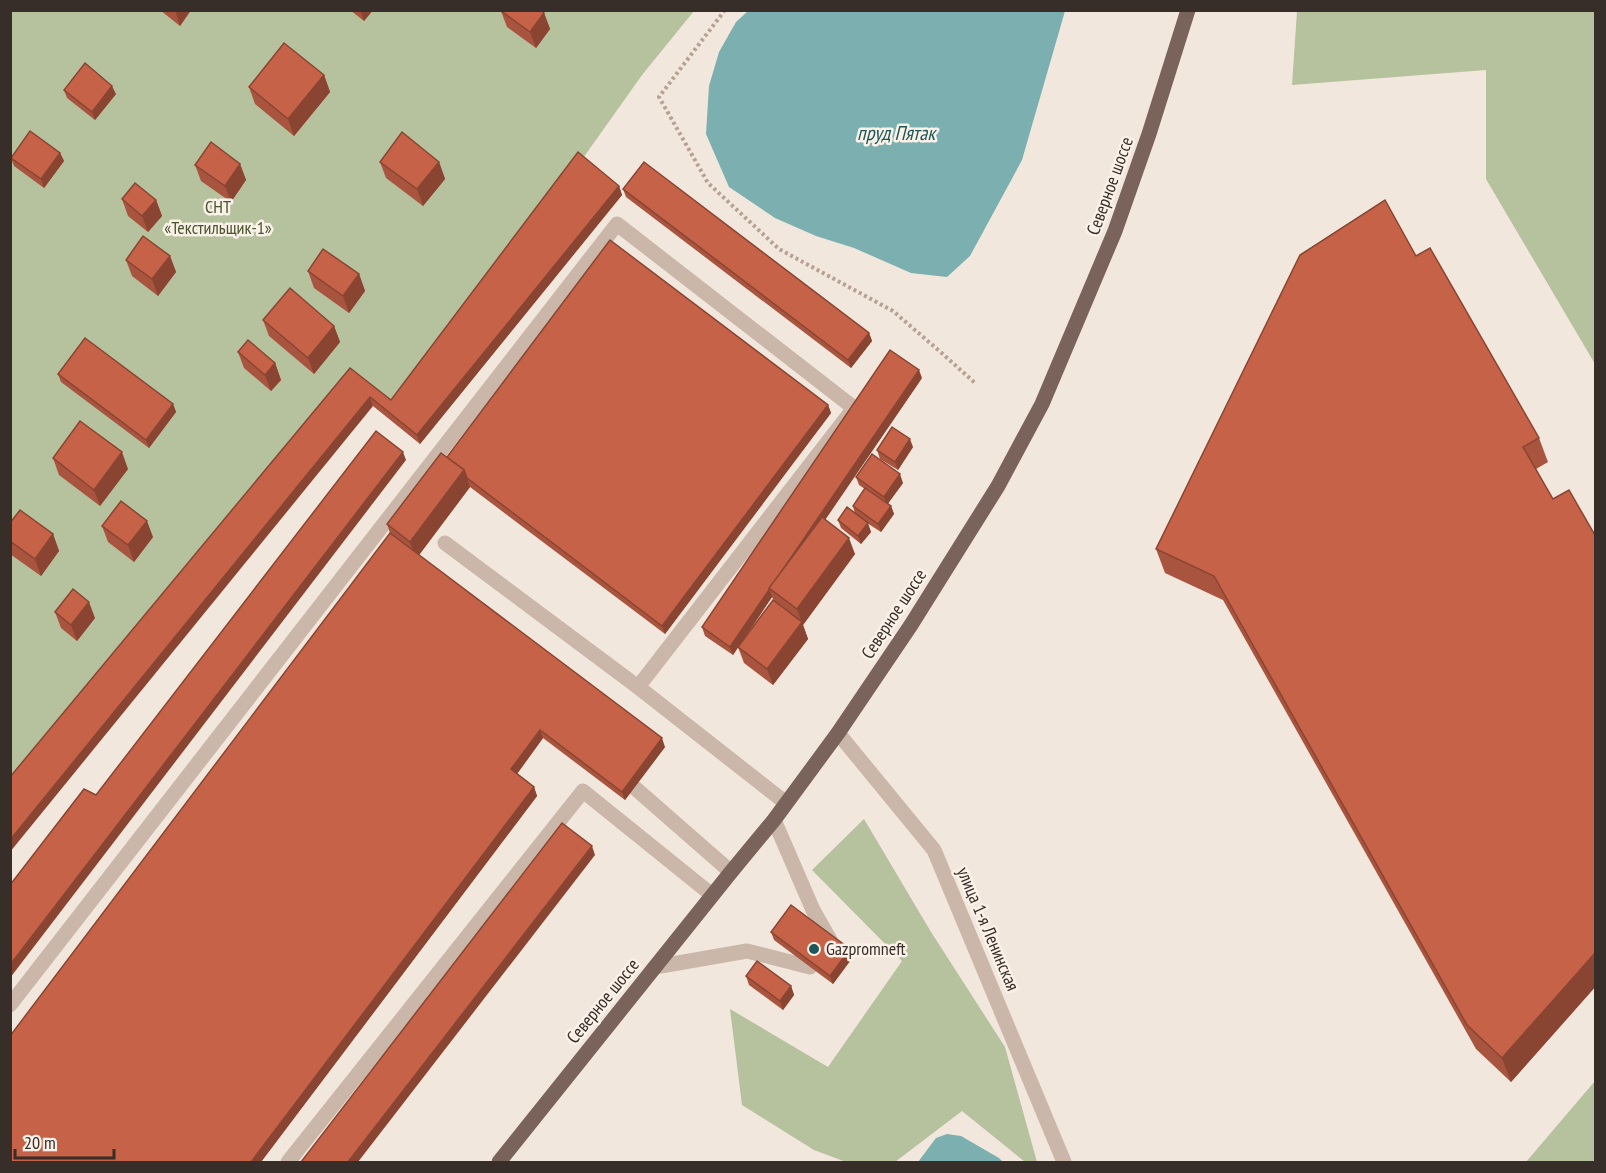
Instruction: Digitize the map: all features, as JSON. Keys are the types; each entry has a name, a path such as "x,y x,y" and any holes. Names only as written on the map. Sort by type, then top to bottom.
{"main road":[{"name":"Северное шоссе","path":"499,1162 774,820 838,733 998,486 1042,404 1115,231 1149,134 1188,10"}],"street":[{"path":"10,1005 617,224 854,408 638,687"},
{"path":"445,543 638,687 786,803"},
{"name":"улица 1-я Ленинская","path":"838,733 934,850 1064,1162"},
{"path":"635,788 731,872"},
{"path":"288,1162 583,792 712,895"},
{"path":"655,967 747,951 810,967 830,940 813,910 774,820"}],"path":[{"path":"725,10 659,97 708,183 779,249 893,311 976,384"}],"green space":[{"name":"СНТ «Текстильщик-1»","path":"11,11 694,11 642,75 581,161 394,408 354,377 11,788"},
{"path":"1297,11 1595,11 1595,364 1486,179 1486,70 1292,85"},
{"path":"864,819 931,932 1005,1047 1037,1162 1025,1162 962,1111 895,1162 846,1162 814,1150 742,1105 730,1009 828,1067 902,961 812,870"},
{"path":"1595,1081 1595,1162 1526,1162"}],"water":[{"name":"пруд Пятак","path":"748,11 1065,11 1022,160 970,256 947,277 911,273 854,248 816,236 775,218 729,187 706,134 709,86 719,52 736,22"},
{"path":"947,1134 961,1136 1003,1162 918,1162 936,1138"}],"building":[{"path":"541,10 544,13 530,32 501,11"},
{"path":"284,43 324,75 288,119 249,87"},
{"path":"85,63 112,86 92,112 64,90"},
{"path":"30,131 60,153 41,179 11,158"},
{"path":"402,132 439,162 417,189 380,162"},
{"path":"211,142 240,164 225,186 195,165"},
{"path":"578,152 619,186 417,435 370,397 10,840 10,777 350,368 391,400"},
{"path":"644,162 869,333 848,360 623,189"},
{"path":"135,183 156,200 142,216 122,199"},
{"path":"1385,200 1416,256 1430,248 1539,438 1523,447 1553,499 1569,490 1596,537 1596,952 1502,1058 1467,1025 1214,576 1156,549 1300,255"},
{"path":"143,236 170,256 152,279 126,260"},
{"path":"610,240 828,405 662,626 467,478 464,470 447,457"},
{"path":"323,249 359,274 343,296 308,271"},
{"path":"290,288 334,326 308,358 263,320"},
{"path":"85,338 173,404 146,440 58,374"},
{"path":"248,340 275,363 265,375 238,352"},
{"path":"890,350 919,370 730,647 702,627"},
{"path":"80,421 122,452 94,490 53,458"},
{"path":"892,427 910,439 895,462 877,450"},
{"path":"376,431 403,452 10,965 10,885 84,789 96,795"},
{"path":"441,453 464,470 410,542 387,524"},
{"path":"872,454 900,474 884,497 856,477"},
{"path":"865,488 891,506 878,524 853,506"},
{"path":"121,501 147,521 128,545 102,526"},
{"path":"847,507 868,523 858,536 838,520"},
{"path":"20,510 53,534 35,559 10,541 10,523"},
{"path":"822,517 849,538 797,609 769,588"},
{"path":"390,533 662,738 622,792 540,730 511,769 534,787 251,1162 10,1162 10,1036"},
{"path":"73,589 89,602 71,625 55,612"},
{"path":"773,600 802,622 767,669 738,647"},
{"path":"562,823 592,846 348,1162 301,1162"},
{"name":"Gazpromneft","path":"791,905 850,949 830,976 771,932"},
{"path":"757,961 791,986 780,1001 746,976"}],"place":[{"name":"Gazpromneft","path":"814,949"}]}
